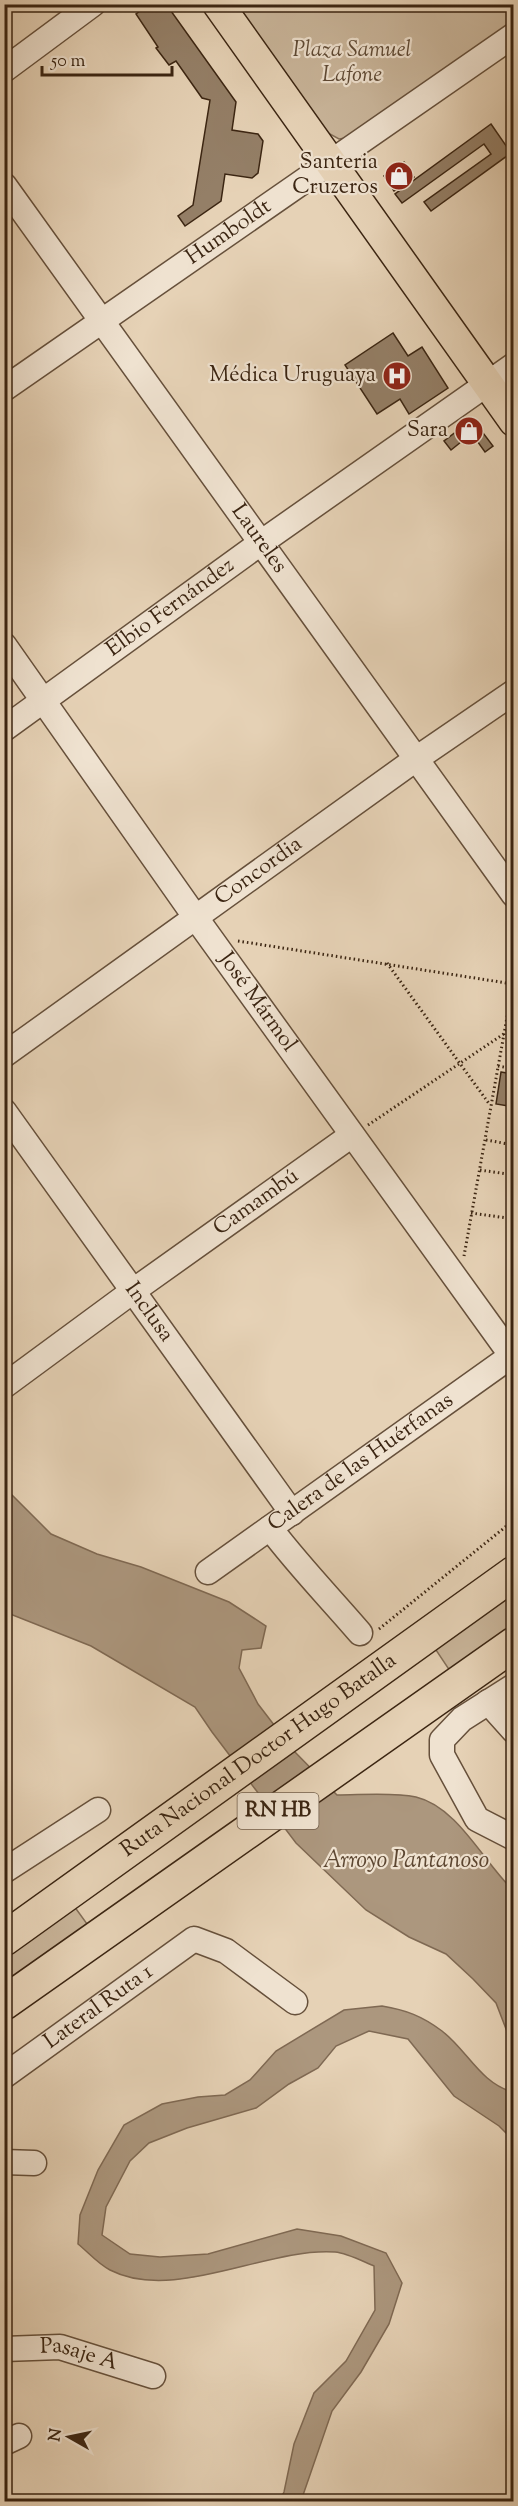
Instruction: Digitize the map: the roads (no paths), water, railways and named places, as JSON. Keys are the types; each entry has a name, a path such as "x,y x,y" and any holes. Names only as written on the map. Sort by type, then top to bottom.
{"highway":[{"path":"434,1629 513,1562"},
{"name":"Ruta Nacional Doctor Hugo Batalla","path":"4,1939 513,1573"},
{"name":"RN HB","path":"4,2003 455,1686 499,1659 513,1644"}],"main road":[{"path":"218,4 513,421"}],"street":[{"path":"4,70 93,4"},
{"name":"Humboldt","path":"4,389 513,35"},
{"name":"Laureles","path":"4,185 513,895"},
{"name":"Elbio Fernández","path":"4,729 262,542 513,365"},
{"name":"José Mármol","path":"4,645 45,700 196,918 513,1356"},
{"name":"Concordia","path":"4,1055 513,692"},
{"name":"Inclusa","path":"4,1111 292,1513"},
{"name":"Camambú","path":"4,1386 352,1135"},
{"name":"Calera de las Huérfanas","path":"208,1572 513,1356"},
{"path":"270,1528 297,1563 317,1582 360,1633"},
{"path":"513,1686 462,1719 442,1740 442,1755 477,1819 513,1838"},
{"path":"488,1702 513,1731"},
{"path":"4,1870 98,1810"},
{"name":"Lateral Ruta 1","path":"4,2076 194,1939 226,1951 295,2002"},
{"path":"4,2162 34,2163"},
{"name":"Pasaje A","path":"4,2349 60,2347 153,2376"}],"water":[{"name":"Arroyo Pantanoso","path":"4,1487 51,1534 97,1554 141,1567 229,1602 266,1626 261,1648 242,1650 239,1668 258,1704 294,1751 337,1795 387,1794 416,1797 445,1812 458,1824 513,1890 513,2047 496,2003 473,1979 446,1954 409,1937 366,1910 296,1843 195,1707 91,1646 5,1612"},
{"path":"382,2006 399,2009 428,2021 451,2039 492,2082 513,2092 513,2140 499,2126 454,2096 408,2039 369,2031 336,2046 318,2068 289,2084 256,2108 187,2128 149,2143 130,2161 106,2207 102,2235 130,2254 160,2257 208,2254 297,2229 341,2236 386,2253 402,2283 389,2324 361,2372 332,2411 301,2501 279,2501 284,2492 294,2444 314,2393 346,2361 375,2310 374,2266 335,2252 308,2253 191,2277 163,2280 135,2278 110,2270 78,2244 80,2215 98,2170 124,2125 162,2104 198,2097 225,2095 250,2080 276,2051 344,2010"}],"place":[{"name":"Santeria Cruzeros","path":"399,176"},
{"name":"Médica Uruguaya","path":"397,376"},
{"name":"Sara","path":"469,431"}],"park label":[{"name":"Plaza Samuel Lafone","path":"352,64"}]}
